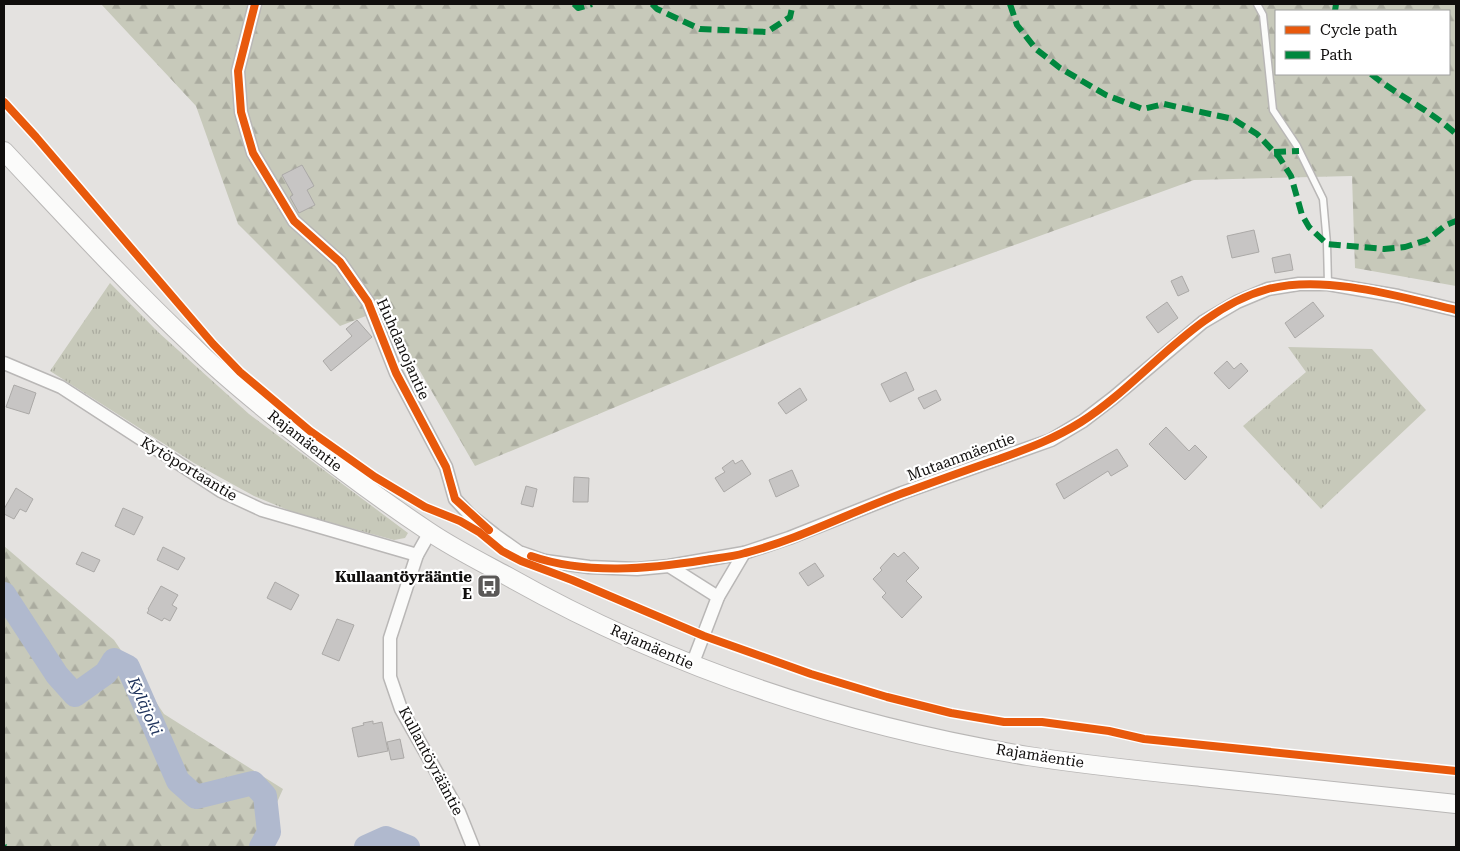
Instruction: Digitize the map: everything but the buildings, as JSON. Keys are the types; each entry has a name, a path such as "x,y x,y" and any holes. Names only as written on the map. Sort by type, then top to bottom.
{"main road":[{"name":"Rajamäentie","path":"4,151 136,290 195,349 328,460 430,532 549,600 658,651 802,704 862,720 1027,756 1106,767 1456,804"}],"street":[{"name":"Huhdanojantie","path":"254,4 238,71 241,112 254,152 294,221 340,262 368,302 396,373 446,467 455,499"},
{"name":"Mutaanmäentie","path":"455,499 489,530 520,552 544,561 589,567 637,569 744,554 902,493 1051,440 1083,421 1113,398 1203,322 1237,302 1268,289 1299,284 1328,284 1398,296 1456,310"},
{"name":"Kytöportaantie","path":"4,363 61,387 221,492 262,510 417,555"},
{"name":"Kullantöyrääntie","path":"430,532 417,555 390,638 390,676 401,709 459,812 473,847"},
{"path":"692,665 718,597 744,554"},
{"path":"669,566 718,597"}],"lane":[{"path":"1257,4 1263,15 1273,110 1296,146 1323,199 1328,244 1328,284"}],"green space":[{"path":"101,4 1456,4 1456,286 1355,268 1352,176 1194,180 915,281 475,466 384,309 340,326 238,224 196,106"},
{"path":"110,283 158,332 249,414 408,533 405,538 394,540 295,513 254,496 194,463 50,371"},
{"path":"1288,347 1372,349 1426,410 1321,509 1243,426 1306,372"},
{"path":"4,546 114,640 164,714 283,789 257,847 4,847"}],"waterway":[{"name":"Kyläjoki","path":"4,594 57,675 75,695 106,673 114,660 128,667 178,781 196,797 253,783 265,796 269,832 261,847"},
{"name":"Kyläjoki","path":"366,847 386,838 408,847"}],"marked path":[{"path":"574,4 578,8 592,4"},
{"path":"652,4 657,9 700,29 767,32 790,17 793,4"},
{"path":"1010,4 1017,25 1036,49 1060,68 1106,95 1143,109 1164,104 1233,119 1257,134 1279,157 1291,176 1302,215 1309,227 1327,244 1384,249 1405,247 1427,240 1446,225 1456,221"},
{"path":"1335,10 1336,4"},
{"path":"1372,75 1446,125 1456,134"},
{"path":"1274,152 1299,151"}],"cycle path":[{"path":"255,4 238,71 241,112 253,153 294,221 340,262 368,302 396,373 446,467 455,499 489,530"},
{"path":"4,102 213,344 240,372 310,431 375,477 425,507 460,521 479,532 502,551 521,561 572,580 704,636 811,674 887,697 951,713 1004,722 1042,722 1109,731 1144,739 1456,771"},
{"path":"531,556 574,566 640,568 735,556 787,540 888,499 1021,451 1061,433 1104,406 1193,329 1241,299 1268,289 1290,285 1338,286 1363,289 1456,310"}],"place":[{"name":"Kullaantöyrääntie E","path":"489,586"}]}
